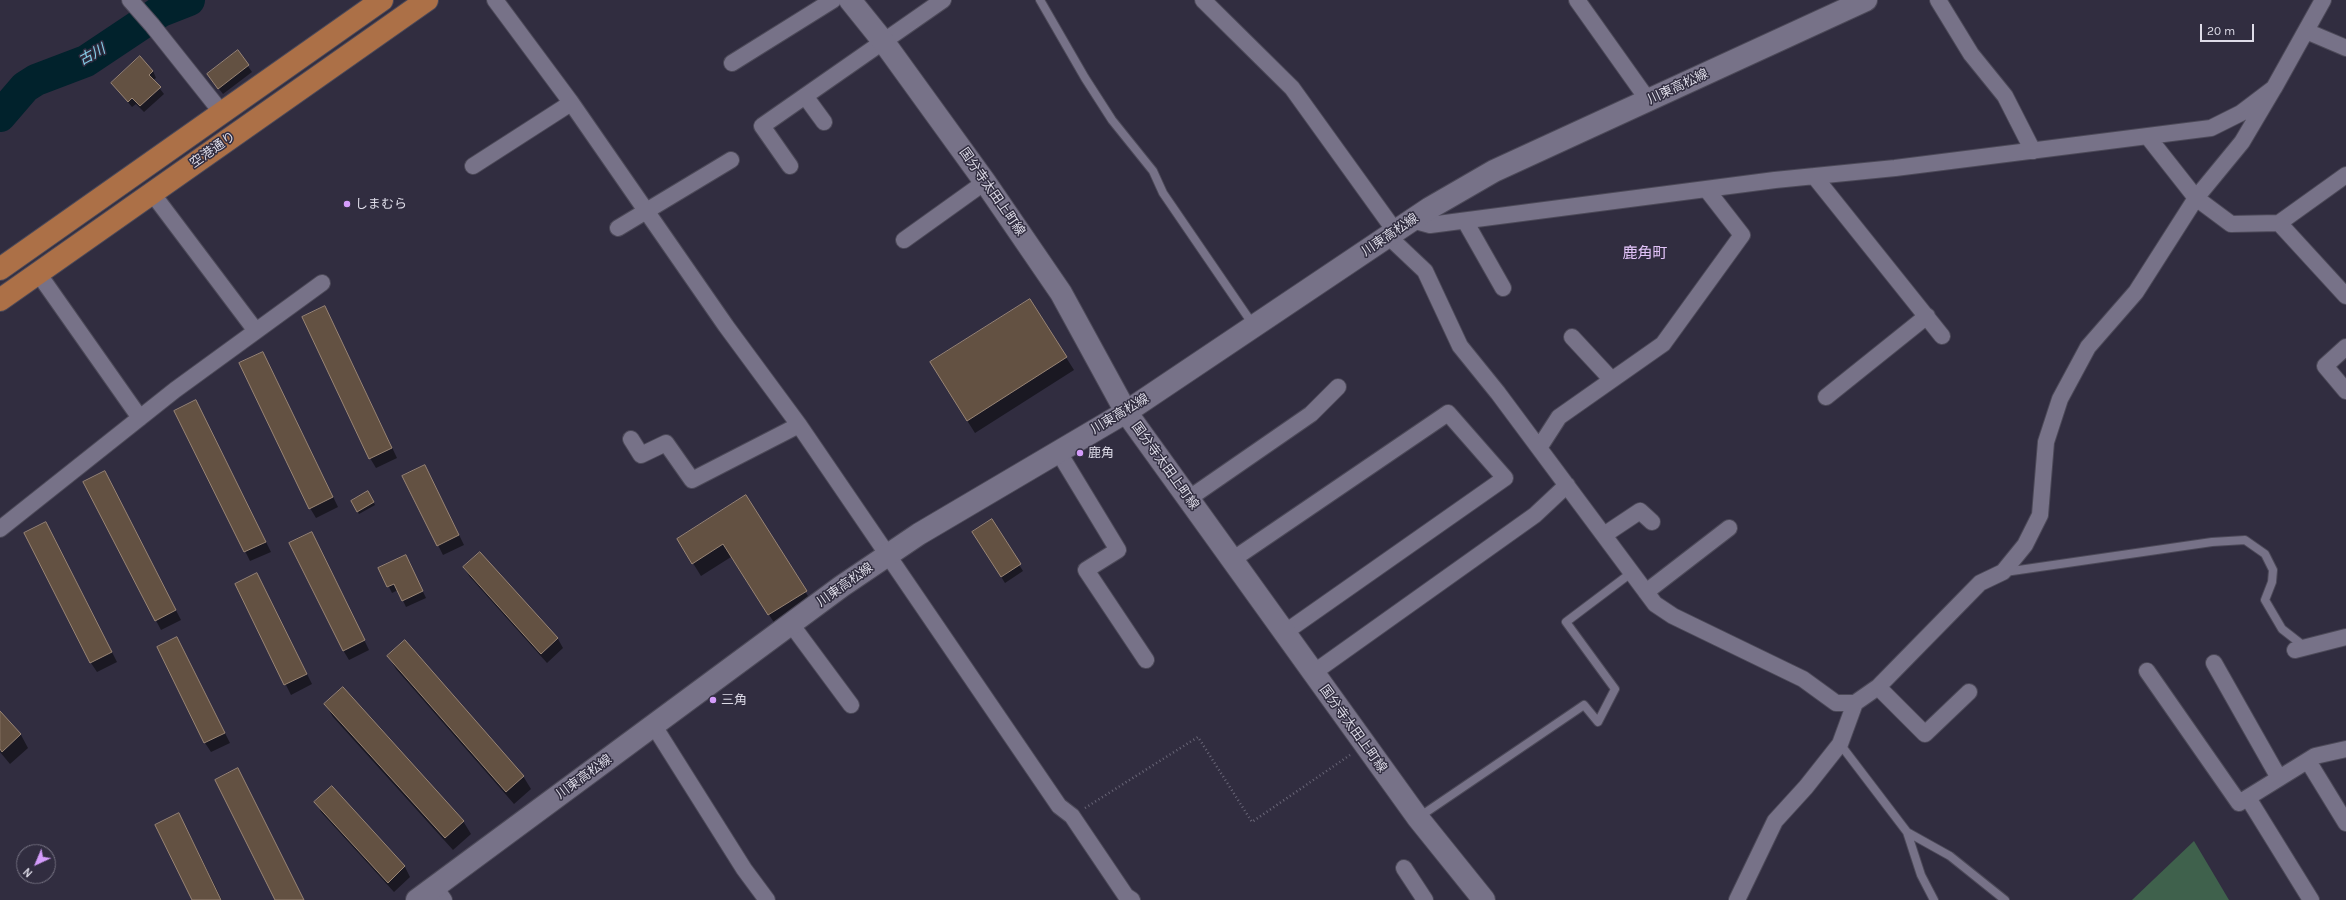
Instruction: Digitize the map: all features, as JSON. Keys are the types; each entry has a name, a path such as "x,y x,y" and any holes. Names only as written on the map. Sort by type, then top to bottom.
{"highway":[{"name":"空港通り","path":"0,269 382,0"},
{"name":"空港通り","path":"0,300 427,0"}],"main road":[{"name":"国分寺太田上町線","path":"850,0 883,41 985,182 1060,293 1126,412 1418,818 1484,900"},
{"name":"川東高松線","path":"417,900 439,894 654,726 791,624 889,554 919,534 1126,412 1398,229 1494,171 1866,0"}],"street":[{"path":"130,0 148,20 222,113"},
{"path":"495,0 571,103 799,425 889,554 939,632 1059,806 1072,816 1126,896 1132,900"},
{"path":"732,63 833,0"},
{"path":"790,166 762,126 943,0"},
{"path":"1203,0 1292,88 1398,229 1426,271 1460,346 1567,485 1655,604 1673,616 1803,679 1836,703 1855,703 1878,687 1980,583 2003,572 2026,545 2040,515 2046,442 2060,399 2088,347 2136,292 2196,198 2242,142 2306,30 2317,2"},
{"path":"1577,0 1648,100"},
{"path":"1938,0 1971,54 2005,96 2033,151"},
{"path":"2306,30 2346,48"},
{"path":"1398,229 1814,176 2033,151 2211,128 2241,114 2274,88"},
{"path":"805,96 824,122"},
{"path":"472,166 571,103"},
{"path":"2148,137 2196,198 2231,224 2279,222 2346,175"},
{"path":"618,228 647,212 731,160"},
{"path":"1814,176 1942,336"},
{"path":"904,240 985,182"},
{"path":"1539,448 1558,417 1663,344 1742,234 1707,190"},
{"path":"152,193 256,331"},
{"path":"1465,221 1503,288"},
{"path":"2279,222 2346,296"},
{"path":"38,273 140,418"},
{"path":"0,529 175,390 322,283"},
{"path":"1826,396 1927,316"},
{"path":"1572,337 1611,379"},
{"path":"2346,347 2325,366 2346,391"},
{"path":"1188,499 1311,414 1338,387"},
{"path":"1232,560 1448,413 1505,478 1284,633"},
{"path":"631,439 641,455 666,443 692,480 799,425"},
{"path":"1058,451 1118,550 1086,570 1146,660"},
{"path":"1313,673 1535,515 1567,485"},
{"path":"1604,535 1640,511 1652,522"},
{"path":"1646,592 1730,528"},
{"path":"791,624 851,705"},
{"path":"2300,649 2346,637"},
{"path":"2214,663 2279,778"},
{"path":"2147,671 2239,803 2314,756 2346,749"},
{"path":"1878,687 1925,734 1968,692"},
{"path":"1737,900 1775,821 1806,787 1840,744 1855,703"},
{"path":"654,726 744,870 767,900"},
{"path":"2308,761 2346,823"},
{"path":"2248,798 2311,900"},
{"path":"1404,868 1425,900"}],"lane":[{"path":"1040,0 1085,78 1112,120 1153,171 1163,193 1254,327"},
{"path":"2003,572 2212,542 2245,540 2266,554 2273,570 2272,582 2265,600 2282,629 2300,649"},
{"path":"1418,818 1584,705 1598,722 1615,689 1566,622 1631,572"},
{"path":"1840,744 1907,832 1921,875 1934,900"},
{"path":"1907,832 1950,856 2005,900"}],"path":[{"path":"1072,816 1198,737 1252,822 1365,745"}],"green space":[{"path":"2194,841 2229,900 2132,900"}],"building":[{"path":"238,50 249,65 218,89 207,74"},
{"path":"140,56 153,71 149,75 161,87 140,106 132,98 128,102 111,83"},
{"path":"1030,299 1067,357 967,421 930,362"},
{"path":"325,306 392,448 369,459 302,317"},
{"path":"263,352 333,497 309,509 239,363"},
{"path":"196,400 266,542 244,552 174,411"},
{"path":"425,465 459,535 437,546 402,476"},
{"path":"105,471 176,610 155,621 83,482"},
{"path":"368,491 374,502 357,512 351,501"},
{"path":"746,495 807,591 768,615 723,544 692,564 677,539"},
{"path":"992,519 1021,564 1001,577 972,532"},
{"path":"46,522 112,652 90,663 24,533"},
{"path":"312,532 365,640 343,651 289,543"},
{"path":"480,552 558,638 541,654 463,567"},
{"path":"406,555 423,591 402,601 394,584 387,587 378,568"},
{"path":"257,573 307,674 284,685 235,584"},
{"path":"177,637 225,733 204,743 157,647"},
{"path":"405,640 524,776 506,792 387,656"},
{"path":"343,687 464,821 445,838 324,704"},
{"path":"0,711 21,734 2,752 0,749"},
{"path":"238,768 304,900 275,900 215,780"},
{"path":"332,786 405,866 388,883 314,802"},
{"path":"179,813 221,900 192,900 155,825"}],"waterway":[{"name":"古川","path":"0,116 25,87 36,80 86,61 161,11 189,0"}],"place":[{"name":"しまむら","path":"347,204"},
{"name":"鹿角","path":"1080,453"},
{"name":"三角","path":"713,700"}],"district":[{"name":"鹿角町","path":"1645,254"}]}
